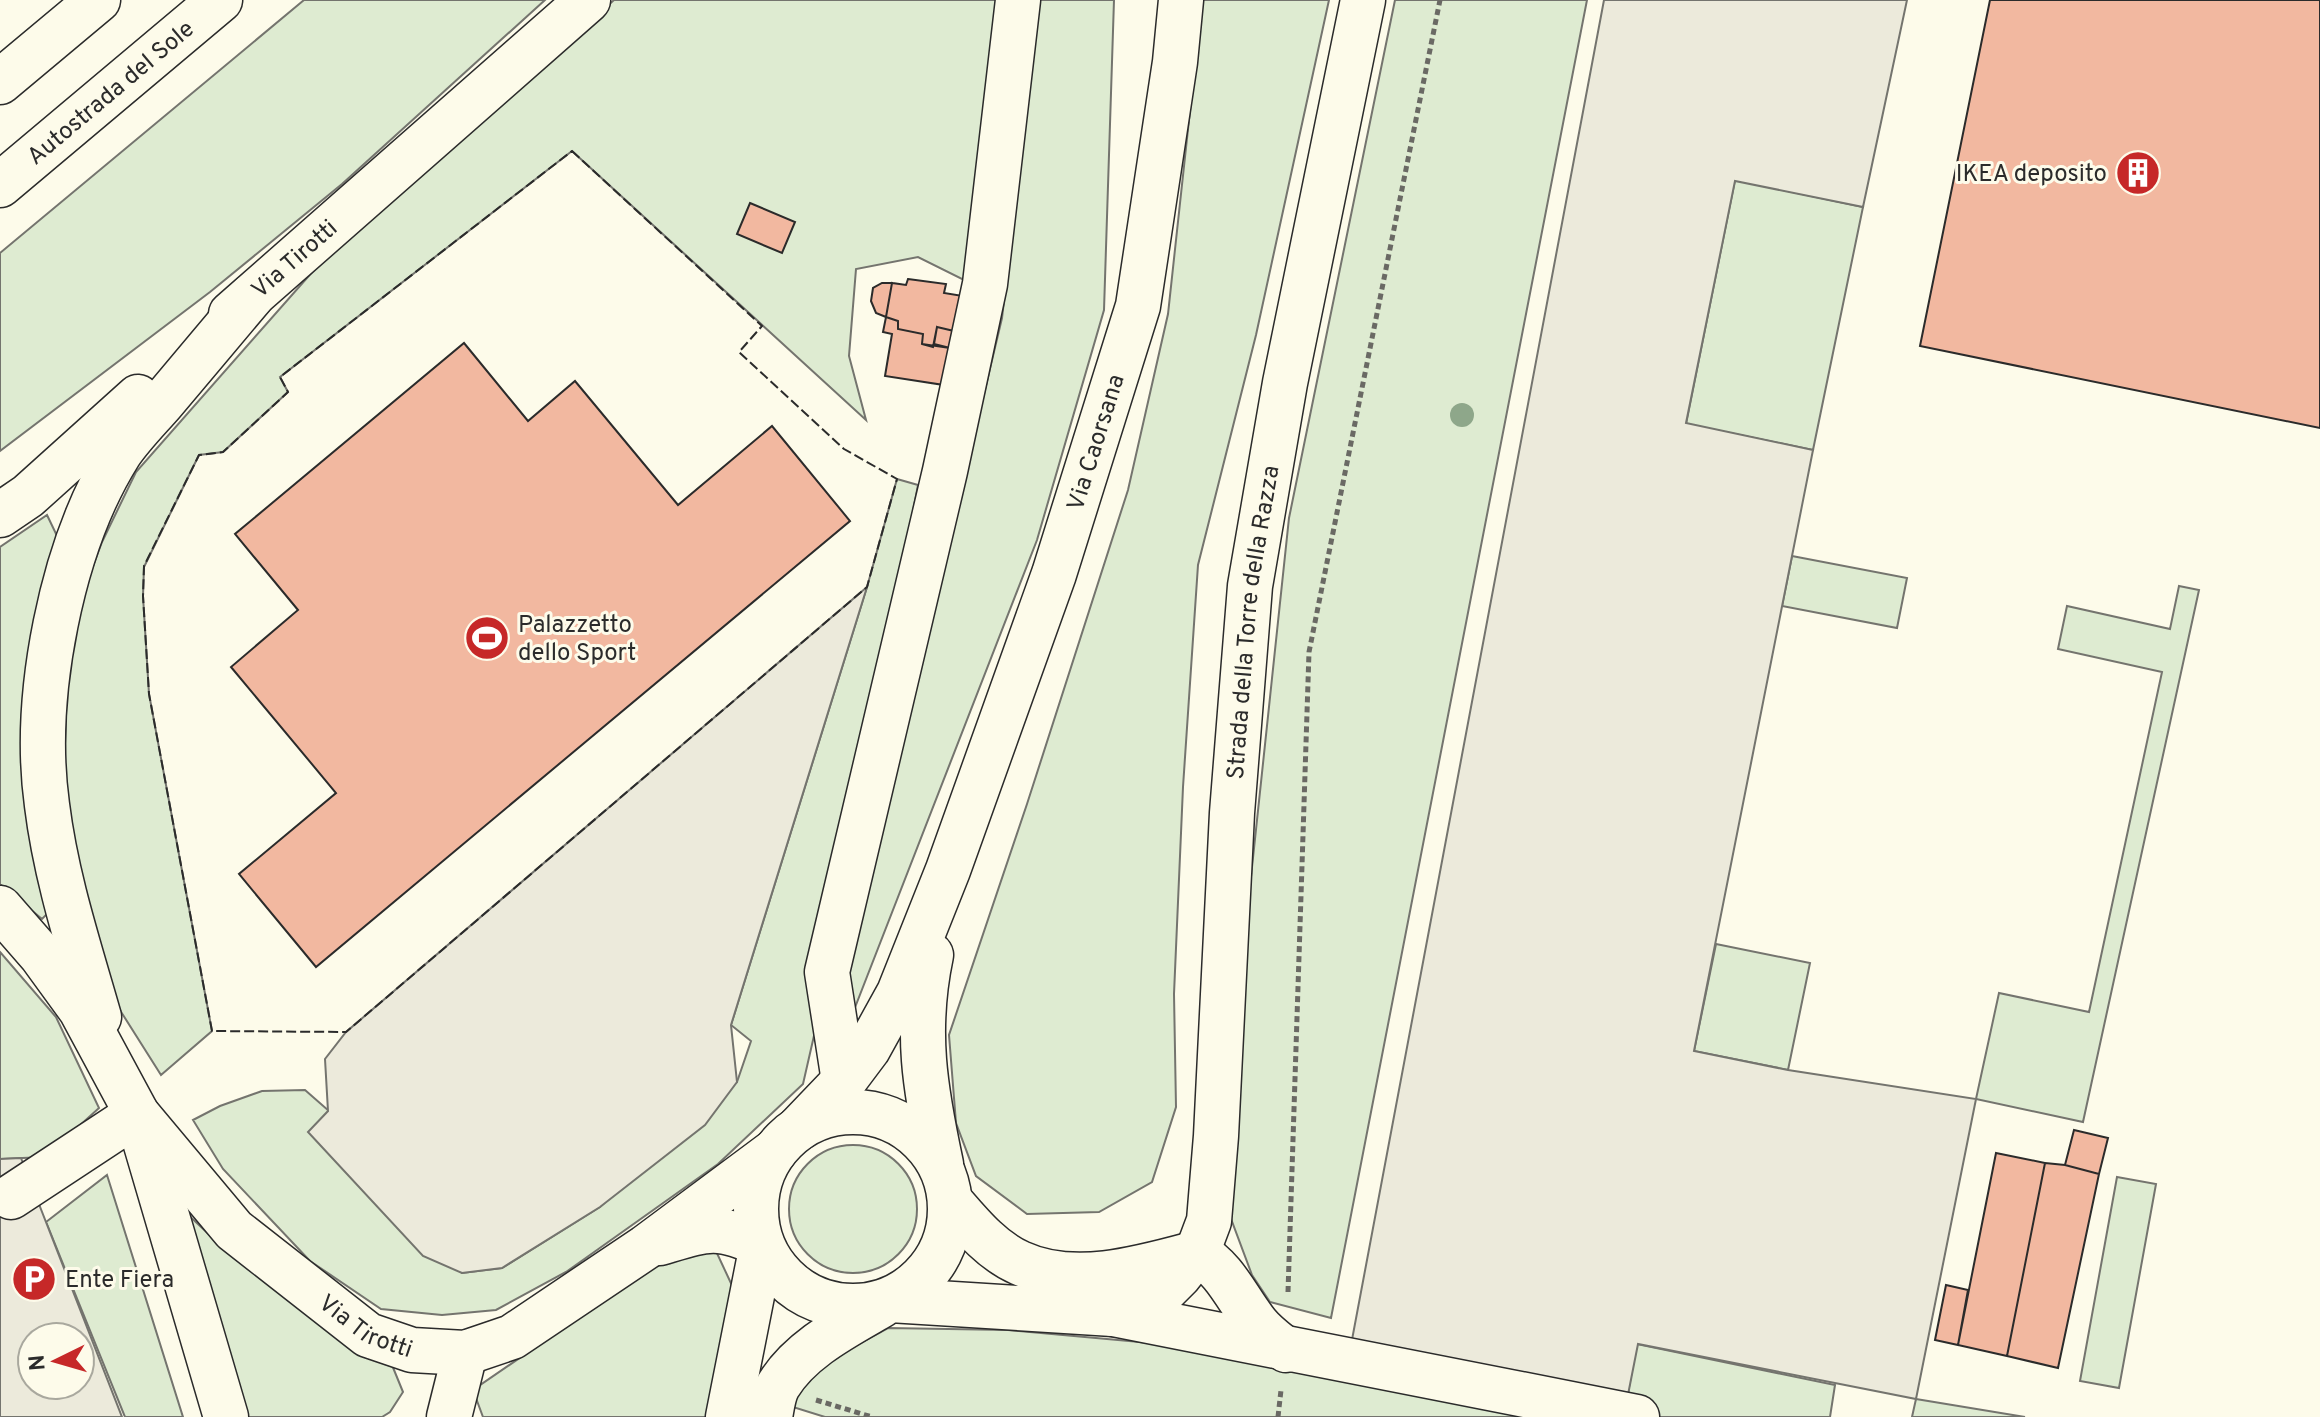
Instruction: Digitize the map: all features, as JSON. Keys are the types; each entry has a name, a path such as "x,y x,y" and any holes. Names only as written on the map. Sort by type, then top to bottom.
{"main road":[{"path":"0,82 98,0"},
{"name":"Autostrada del Sole","path":"0,185 220,0"},
{"name":"Via Tirotti","path":"0,515 28,496 588,0"},
{"path":"844,1081 827,972 945,471 985,284 1018,0"},
{"name":"Via Caorsana","path":"948,870 1054,574 1138,306 1175,62 1181,0"},
{"name":"Strada della Torre della Razza","path":"1197,1253 1209,1221 1216,1136 1232,813 1250,586 1285,383 1363,0"},
{"path":"116,1073 66,903 47,805 43,756 47,682 58,620 82,526 120,453 252,296"},
{"path":"948,870 899,993 868,1049 844,1081 787,1140 760,1181 755,1213 762,1245 778,1272 801,1293 830,1305 856,1307 890,1300 1113,1314 1637,1417"},
{"path":"773,1403 796,1363 841,1329 916,1284 936,1261 948,1232 946,1185 928,1101 921,1042 923,992 948,870"},
{"name":"Via Tirotti","path":"0,908 41,955 81,1010 137,1114 226,1417"},
{"path":"787,1140 830,1114 863,1112 896,1121 923,1141 946,1185 994,1246 1018,1263 1049,1273 1124,1271 1197,1253 1210,1260 1261,1329 1286,1350"},
{"path":"11,1197 137,1114"},
{"name":"Via Tirotti","path":"137,1114 234,1230 368,1335 412,1350 465,1353 512,1337 646,1247 787,1140"},
{"path":"646,1247 705,1230 734,1233 762,1245"},
{"path":"728,1417 762,1245"},
{"path":"1113,1314 1156,1299 1197,1253"},
{"path":"449,1417 465,1353"}],"path":[{"path":"1278,1417 1286,1350 1309,652 1440,0"},
{"path":"773,1403 872,1417"}],"green space":[{"path":"304,0 545,0 342,184 210,292 0,451 0,253"},
{"path":"614,0 999,0 968,282 918,257 856,269 849,356 866,420 572,151 280,377 288,392 223,452 199,455 144,567 143,596 149,694 212,1031 161,1075 118,1007 81,902 61,774 76,612 102,542 136,472 314,270"},
{"path":"1038,0 1114,0 1104,310 1037,540 854,1010 838,1009 1002,318"},
{"path":"1202,0 1329,0 1256,335 1198,565 1183,787 1174,994 1176,1107 1152,1182 1099,1212 1027,1214 976,1176 956,1123 949,1035 1128,490 1168,314"},
{"path":"1395,0 1587,0 1331,1318 1270,1302 1252,1275 1227,1208 1248,905 1289,518"},
{"path":"1735,180 1863,207 1813,450 1686,424"},
{"path":"897,479 918,485 803,1084 718,1164 566,1272 496,1310 442,1315 381,1309 310,1261 223,1169 193,1120 220,1106 262,1091 305,1090 329,1111 309,1132 462,1273 502,1268 600,1207 737,1082 751,1041 731,1025 867,587"},
{"path":"47,515 59,540 50,911 42,919 0,884 0,547"},
{"path":"1792,556 1907,578 1897,628 1782,606"},
{"path":"2179,586 2199,590 2083,1122 1976,1099 1999,993 2089,1012 2162,672 2058,649 2067,606 2170,629"},
{"path":"1716,944 1810,963 1788,1070 1694,1051"},
{"path":"0,952 56,1017 99,1108 45,1157 0,1159"},
{"path":"853,1145 878,1150 898,1164 912,1184 917,1209 912,1234 898,1254 878,1268 853,1273 828,1268 808,1254 794,1234 789,1209 794,1184 808,1164 828,1150"},
{"path":"107,1175 183,1417 125,1417 96,1345 96,1321 86,1321 46,1222"},
{"path":"2117,1177 2156,1184 2119,1388 2080,1381"},
{"path":"182,1209 234,1258 318,1318 392,1365 403,1392 390,1412 382,1417 232,1417"},
{"path":"715,1249 736,1294 715,1417 483,1417 473,1390 665,1258"},
{"path":"888,1328 1008,1330 1348,1361 1624,1414 1637,1344 1835,1385 1830,1417 825,1417 780,1403 776,1389"},
{"path":"1916,1399 2025,1417 1912,1417"}],"shaded area":[{"path":"1604,0 1907,0 1863,207 1735,181 1686,423 1813,450 1694,1051 1788,1070 1976,1099 1916,1399 1638,1344 1624,1415 1348,1361"},
{"path":"867,587 731,1025 737,1082 705,1125 600,1207 502,1268 462,1273 423,1256 308,1132 328,1111 325,1059 346,1032"},
{"name":"Ente Fiera","path":"21,1158 85,1321 16,1321 16,1401 96,1401 96,1350 122,1417 0,1417 0,1159"}],"building":[{"name":"IKEA deposito","path":"1990,0 2320,0 2320,428 1920,346"},
{"path":"750,203 795,222 782,253 737,234"},
{"path":"908,279 946,284 944,293 963,296 954,331 937,327 933,347 922,344 923,334 898,329 898,321 886,317 892,283 906,285"},
{"path":"882,283 892,283 886,317 876,313 871,301 873,288"},
{"path":"886,317 898,321 898,329 923,334 922,344 950,348 944,385 885,376 892,334 883,332"},
{"path":"937,327 954,331 950,348 934,344"},
{"name":"Palazzetto dello Sport","path":"464,343 528,421 575,381 678,505 772,426 850,521 316,967 239,874 336,793 231,667 298,610 235,534"},
{"path":"2074,1130 2108,1138 2099,1174 2065,1165"},
{"path":"1996,1153 2045,1163 2007,1356 1958,1345"},
{"path":"2045,1163 2099,1174 2058,1368 2007,1356"},
{"path":"1946,1285 1968,1290 1958,1345 1935,1340"}],"fence":[{"path":"572,151 762,326 739,352 844,449 897,479 867,587 346,1032 212,1031 149,694 144,566 199,455 223,452 288,392 280,377 572,151"}],"place":[{"name":"IKEA deposito","path":"2138,173"},
{"name":"Palazzetto dello Sport","path":"487,638"},
{"name":"Ente Fiera","path":"34,1279"}]}
